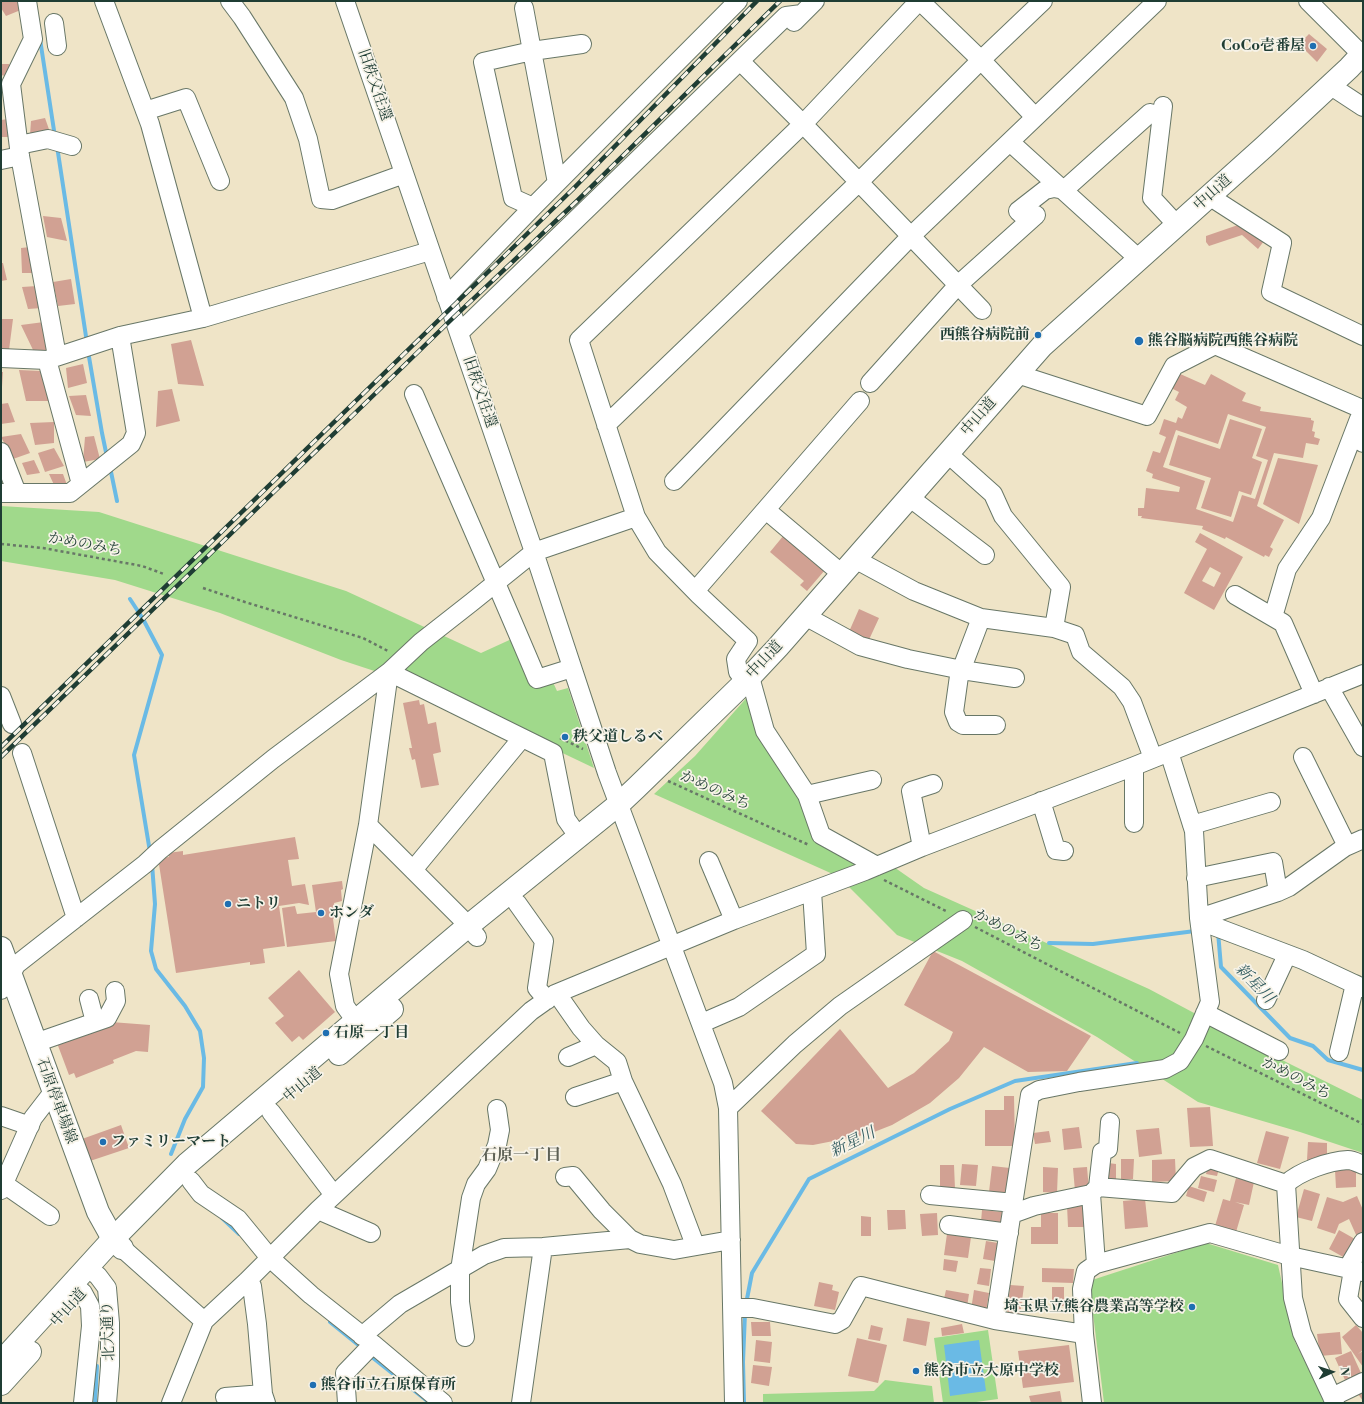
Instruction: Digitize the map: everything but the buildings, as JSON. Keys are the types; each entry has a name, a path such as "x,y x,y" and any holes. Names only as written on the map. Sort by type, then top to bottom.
{"main road":[{"name":"中山道","path":"118,1243 145,1224 191,1181 271,1112 578,836 619,804 748,678 856,559 1042,346 1330,86 1362,55"},
{"name":"中山道","path":"1,1362 77,1288 187,1164 355,1020 472,931 517,903 584,850 612,825 619,804"},
{"name":"石原停車場線","path":"1,948 6,983 35,1043 98,1212 118,1243"},
{"name":"中山道","path":"1,1384 77,1288"}],"street":[{"path":"27,1 47,32 33,39 11,84 8,112 20,151 52,358 81,484"},
{"path":"104,1 146,111 203,318"},
{"path":"230,1 242,17 294,98 308,139 321,199 332,200 404,174"},
{"name":"旧秩父往還","path":"345,1 619,804 702,1023 723,1083 728,1108 734,1403"},
{"path":"446,297 533,207 738,1"},
{"path":"618,192 745,66 802,14 814,1"},
{"path":"871,868 821,835 807,795 765,731 748,678 738,672 736,660 748,641 656,552 636,517 579,340 803,124 920,1 1035,117"},
{"path":"606,425 859,182 980,60 1043,1"},
{"path":"674,481 911,236 1157,1"},
{"path":"1308,1 1362,55"},
{"path":"524,8 557,183"},
{"path":"459,333 786,16 802,14"},
{"path":"533,207 513,198 483,62 532,51 582,44"},
{"path":"745,66 982,310"},
{"path":"1330,86 1363,107"},
{"path":"146,111 186,98 220,181"},
{"path":"1064,190 1156,109 1152,198 1177,225"},
{"path":"1,160 48,139 69,145"},
{"path":"1010,142 1139,259"},
{"path":"870,383 958,285 1032,218 1018,212 1045,190 1054,188 1064,190"},
{"path":"1209,196 1282,243 1271,292 1363,336"},
{"path":"1,358 52,358 120,336 203,318 430,251"},
{"path":"1,452 9,493 70,493 130,444 136,433 120,336"},
{"path":"1017,374 1147,416 1174,366 1216,345 1363,408"},
{"path":"414,394 497,583 537,680 572,668"},
{"path":"695,591 860,401"},
{"path":"1363,408 1363,442"},
{"path":"1273,617 1287,569 1321,518 1363,408"},
{"path":"948,453 993,494 1003,516 1061,587 1054,628"},
{"path":"909,497 985,555"},
{"path":"766,510 842,574"},
{"path":"6,983 16,965 145,864 160,850 273,759 389,672 421,642 534,552 636,517"},
{"path":"856,559 914,591 981,618 1054,628 1075,635 1081,652 1122,688 1132,702 1161,755 1192,825 1200,925 1210,1002 1194,1039 1180,1061 1165,1069 1078,1082 1039,1090 1030,1095 995,1320"},
{"path":"1235,595 1283,622 1322,690 1363,747"},
{"path":"805,616 860,646 908,659 962,670 1015,678"},
{"path":"981,618 959,676 954,712 958,722 963,725 996,725"},
{"path":"389,672 554,753 566,819 578,836"},
{"path":"355,1020 345,1006 340,974 368,826 389,672"},
{"path":"172,1403 204,1321 247,1281 334,1195 531,1012 550,997 734,920 1132,767 1363,674"},
{"path":"1,696 12,724"},
{"path":"413,870 522,738"},
{"path":"22,753 76,918"},
{"path":"1200,925 1288,887 1355,842 1304,757"},
{"path":"1132,767 1134,771 1134,823"},
{"path":"807,795 872,780"},
{"path":"922,847 911,791 933,784"},
{"path":"1041,801 1056,850 1064,851"},
{"path":"1192,825 1271,802"},
{"path":"368,826 472,931"},
{"path":"709,861 734,920"},
{"path":"1196,878 1273,862 1278,892"},
{"path":"702,1023 739,1007 816,954 812,891"},
{"path":"517,903 544,941 537,988 550,997 560,998 581,1028 596,1045 617,1062 623,1081 672,1184 695,1246"},
{"path":"728,1108 795,1044 840,1006 963,920"},
{"path":"1200,925 1303,960 1359,986 1339,1052"},
{"path":"1266,1000 1287,955"},
{"path":"35,1043 106,1018 116,1001 115,992"},
{"path":"89,999 95,1022"},
{"path":"1205,1012 1279,1050"},
{"path":"568,1057 596,1045"},
{"path":"575,1097 623,1081"},
{"path":"50,1216 3,1182 33,1118 53,1092"},
{"path":"465,1338 460,1302 460,1270 471,1198 476,1184 487,1169 497,1145 500,1130 497,1109"},
{"path":"271,1112 334,1195"},
{"path":"1,1116 30,1126"},
{"path":"1096,1264 1094,1190 1102,1152 1108,1149 1110,1122"},
{"path":"930,1195 1013,1209 1034,1206 1094,1190 1172,1193 1194,1167 1210,1159 1286,1184"},
{"path":"1286,1184 1292,1178 1317,1166 1349,1160 1363,1165"},
{"path":"565,1177 573,1176 602,1211 630,1239 640,1244 674,1250 731,1240"},
{"path":"191,1181 201,1194 238,1219 267,1261 368,1340 443,1403"},
{"path":"1286,1184 1289,1210 1293,1298 1302,1333 1333,1400 1363,1382"},
{"path":"318,1210 371,1233"},
{"path":"949,1225 1009,1233"},
{"path":"1092,1403 1084,1334 1082,1289 1086,1271 1096,1264 1210,1233 1290,1256 1354,1270"},
{"path":"347,1403 345,1373 368,1340 400,1304 484,1255 504,1248 543,1247 630,1239"},
{"path":"1363,1242 1354,1270 1348,1299 1363,1318"},
{"path":"118,1243 204,1321"},
{"path":"521,1403 543,1247"},
{"name":"北大通り","path":"92,1272 107,1288 110,1323 110,1366 107,1403"},
{"path":"225,1397 264,1398 252,1286 247,1281"},
{"path":"733,1308 753,1308 835,1324 842,1320 861,1286 995,1320 1084,1334"},
{"name":"北大通り","path":"77,1288 90,1306 91,1326 83,1403"}],"path":[{"name":"かめのみち","path":"1,544 44,548 134,565 164,574"},
{"name":"かめのみち","path":"663,779 815,848"},
{"name":"かめのみち","path":"871,868 963,920 1363,1124"}],"green space":[{"path":"1,506 99,512 346,591 481,653 516,637 536,683 551,678 557,691 568,688 594,768 426,688 341,660 220,613 115,580 1,561"},
{"path":"750,694 799,794 814,835 873,868 835,875 654,794 695,756"},
{"path":"891,865 924,888 1149,989 1288,1063 1363,1100 1363,1153 1300,1132 1198,1102 1097,1037 962,961 897,935 846,884"},
{"name":"埼玉県立熊谷農業高等学校","path":"1206,1243 1278,1265 1295,1342 1326,1403 1104,1403 1089,1281"},
{"path":"988,1330 998,1399 969,1403 943,1403 934,1338"},
{"path":"885,1380 932,1386 934,1403 763,1403 763,1394 874,1391"}],"water":[{"path":"979,1340 986,1391 950,1396 944,1345"}],"waterway":[{"path":"40,39 55,137"},
{"path":"57,146 87,343"},
{"path":"88,351 107,457"},
{"path":"110,467 117,501"},
{"path":"130,599 143,619 162,655 134,755 150,852"},
{"path":"152,864 155,904 151,951 156,969 185,1006 200,1031 204,1058 203,1087 185,1119 171,1154"},
{"name":"新星川","path":"1049,943 1093,944 1195,931"},
{"name":"新星川","path":"1218,932 1221,967 1290,1038 1313,1046 1328,1060 1363,1070"},
{"name":"新星川","path":"746,1304 752,1273 809,1179 950,1109 1015,1081 1137,1063"},
{"path":"222,1218 239,1234"},
{"name":"新星川","path":"744,1403 743,1362 745,1313"},
{"path":"330,1322 362,1348"},
{"path":"368,1354 426,1400"},
{"path":"95,1403 97,1366"}],"railway":[{"path":"1,747 572,190 757,1"},
{"path":"1,757 453,318 577,201 780,1"}],"place":[{"name":"CoCo壱番屋","path":"1313,46"},
{"name":"西熊谷病院前","path":"1038,335"},
{"name":"熊谷脳病院西熊谷病院","path":"1139,341"},
{"name":"秩父道しるべ","path":"565,737"},
{"name":"ニトリ","path":"228,904"},
{"name":"ホンダ","path":"321,913"},
{"name":"石原一丁目","path":"326,1033"},
{"name":"ファミリーマート","path":"103,1142"},
{"name":"埼玉県立熊谷農業高等学校","path":"1192,1307"},
{"name":"熊谷市立大原中学校","path":"916,1371"},
{"name":"熊谷市立石原保育所","path":"313,1385"}],"district":[{"name":"石原一丁目","path":"521,1156"}]}
